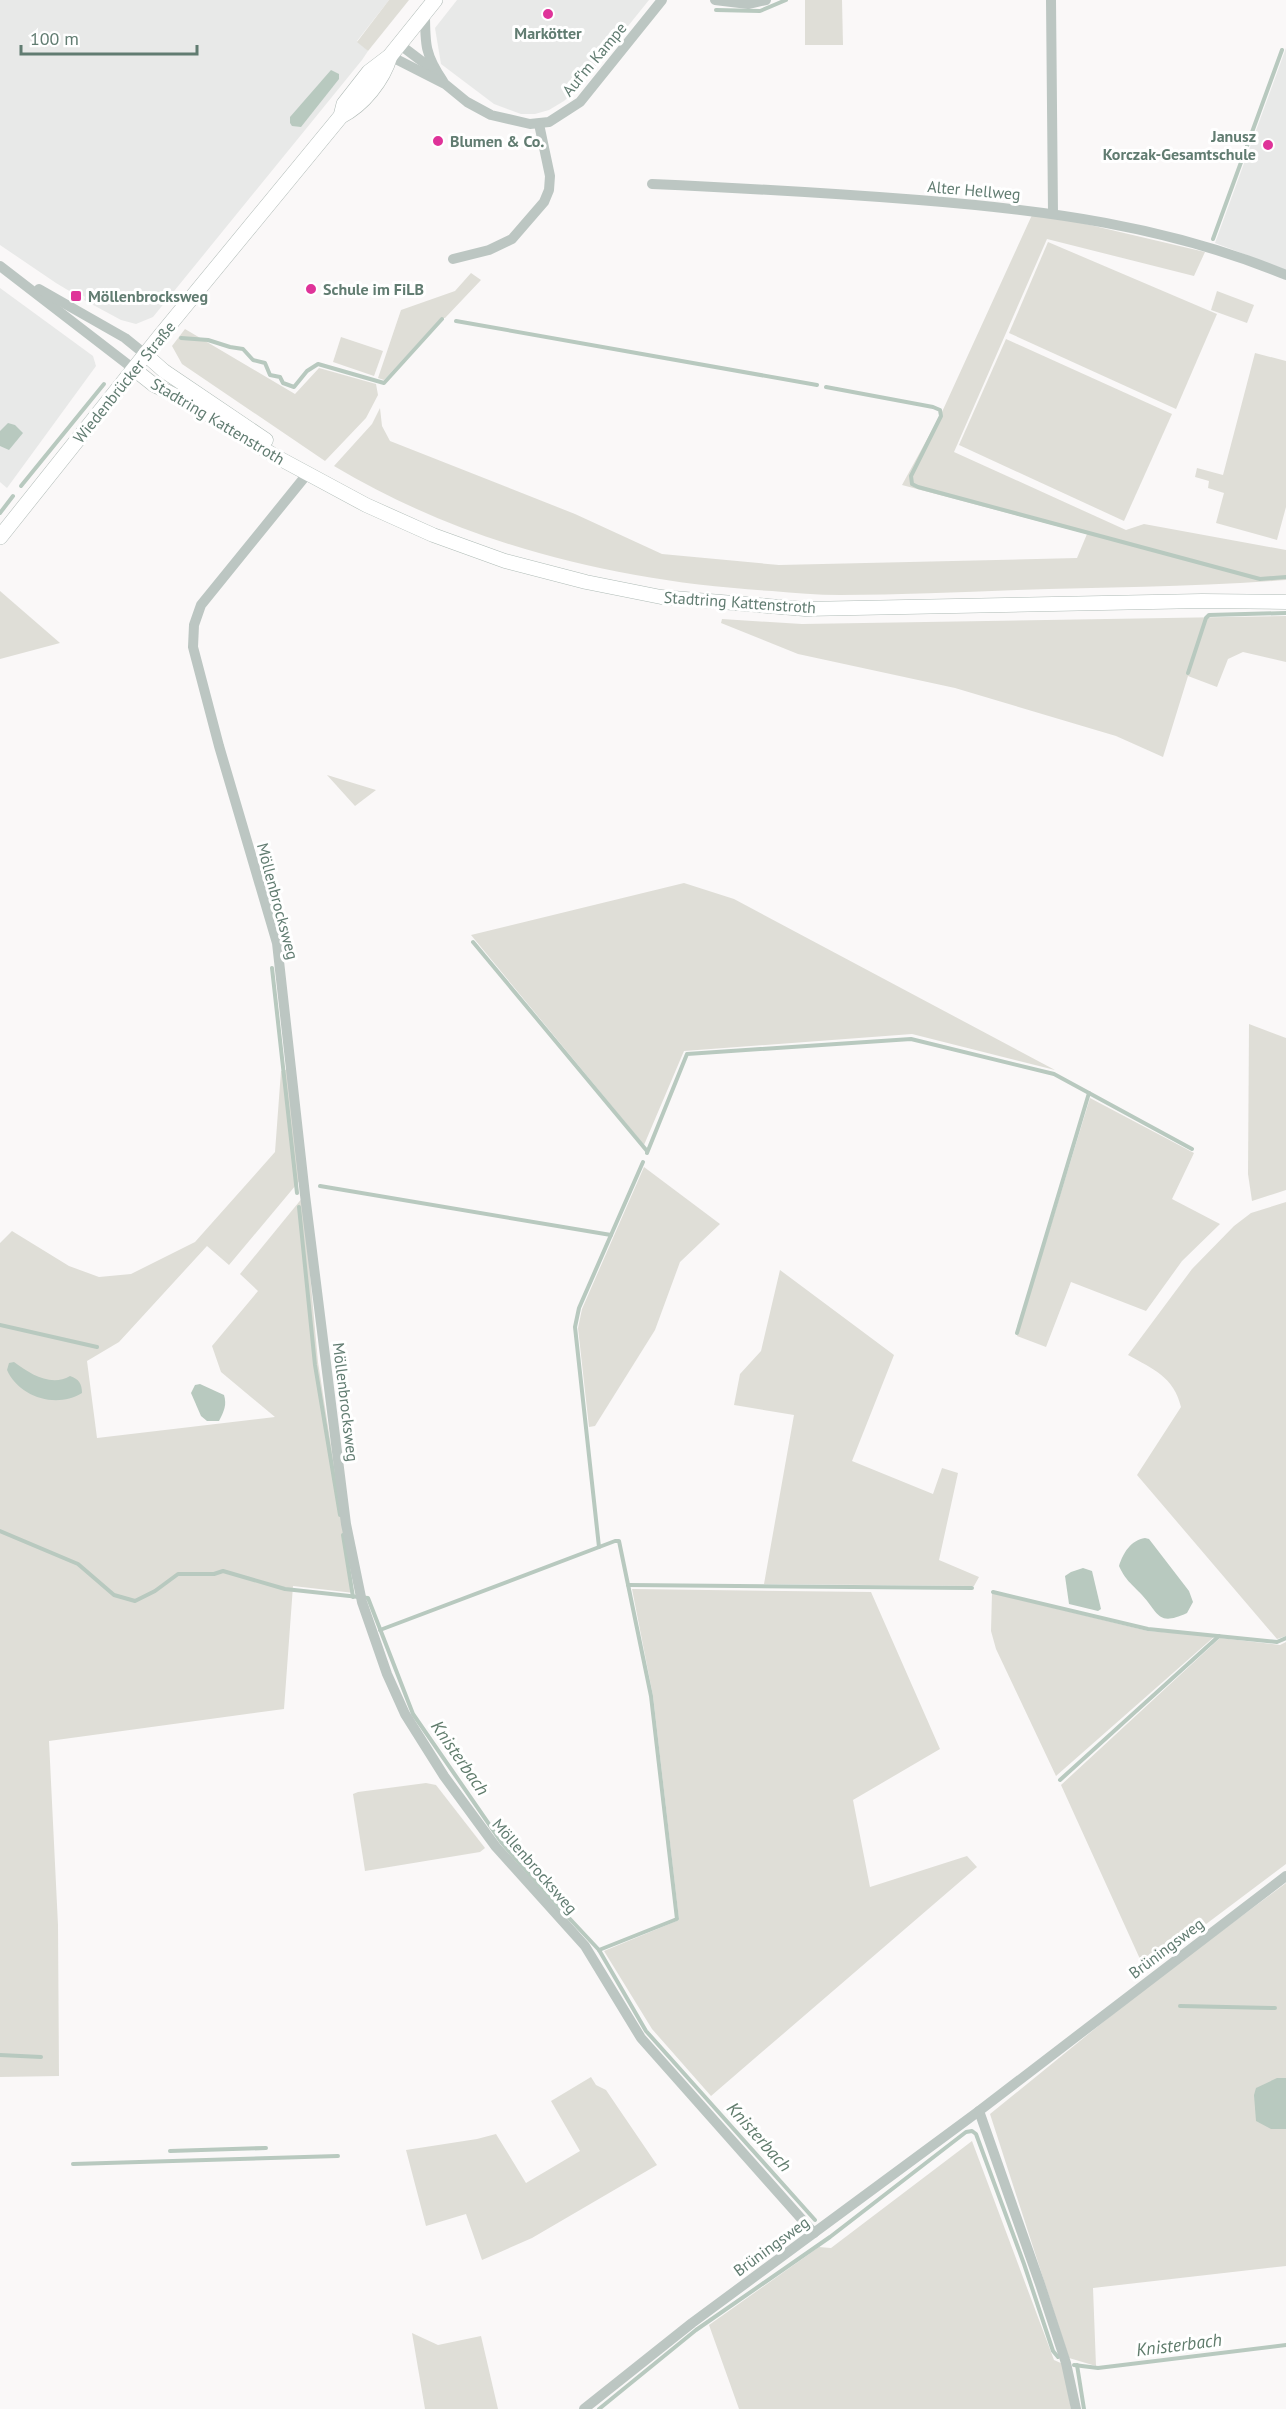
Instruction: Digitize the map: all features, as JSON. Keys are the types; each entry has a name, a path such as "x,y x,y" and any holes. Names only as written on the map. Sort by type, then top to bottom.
{"main road":[{"name":"Wiedenbrücker Straße","path":"0,537 341,116 344,104 369,72 394,50 435,0"},
{"name":"Stadtring Kattenstroth","path":"146,355 164,371 279,449 305,472"},
{"name":"Stadtring Kattenstroth","path":"135,369 154,385 190,403 275,456 366,505 424,531 505,561 586,582 661,597 805,609 1202,601 1286,602"},
{"name":"Stadtring Kattenstroth","path":"1202,601 1286,594"}],"street":[{"name":"Auf'm Kampe","path":"394,50 445,84 467,102 491,115 507,121 539,124 558,118 580,102 662,0"},
{"path":"715,0 748,4 766,0"},
{"path":"1051,0 1053,213"},
{"name":"Auf'm Kampe","path":"425,13 425,44 428,57 445,84"},
{"name":"Auf'm Kampe","path":"394,50 437,72"},
{"path":"453,259 489,250 512,238 544,202 549,190 550,176 539,124"},
{"name":"Alter Hellweg","path":"651,184 816,192 1053,213 1176,238 1217,249 1286,275"},
{"path":"1,267 126,338 146,355"},
{"path":"1,267 135,369"},
{"name":"Möllenbrocksweg","path":"305,472 201,605 194,625 193,647 219,746 277,943 305,1196 346,1524 361,1597 387,1674 405,1714 444,1776 496,1847 585,1946 641,2038 814,2233"},
{"name":"Brüningsweg","path":"584,2409 692,2323 979,2111 1286,1876"},
{"path":"979,2111 1044,2295 1066,2363 1076,2409"}],"shaded area":[{"path":"0,0 389,0 357,41 368,51 362,60 153,317 136,324 121,320 84,300 85,297 78,292 76,295 56,283 0,245"},
{"path":"389,0 409,0 368,51 357,42"},
{"path":"457,0 649,0 579,87 564,101 549,110 535,114 521,114 494,104 441,64 435,28"},
{"path":"805,0 842,0 843,45 805,45"},
{"name":"Janusz Korczak-Gesamtschule","path":"1286,48 1286,270 1215,243"},
{"path":"331,70 339,74 339,79 301,127 292,126 290,117"},
{"path":"1032,215 1056,217 1205,252 1194,276 1047,239 954,452 1126,530 1144,524 1286,550 1286,580 862,595 815,594 714,586 657,579 601,568 545,555 490,538 436,518 384,494 334,466 372,424 380,408 382,426 390,441 575,514 662,554 779,565 1077,558 1087,534 902,485 942,412"},
{"path":"1048,242 1217,314 1176,409 1009,333"},
{"path":"471,273 481,280 445,318 441,318 384,380 378,378 401,310 455,291"},
{"path":"0,288 93,356 96,366 7,488 0,482"},
{"path":"1217,291 1254,305 1247,323 1211,310"},
{"path":"185,329 295,394 319,368 376,384 378,395 366,418 325,461 182,364 172,346"},
{"path":"341,337 383,351 374,376 333,362"},
{"path":"1006,339 1172,414 1124,521 959,445"},
{"path":"1255,353 1286,361 1286,507 1277,540 1216,523 1224,493 1208,488 1209,481 1195,477 1197,468 1223,475"},
{"path":"8,423 15,425 23,433 9,450 0,446 0,431"},
{"path":"0,591 60,643 0,659"},
{"path":"1286,616 1286,662 1243,652 1228,659 1217,687 1188,676 1163,757 1116,736 955,688 798,654 721,623 722,619 802,624"},
{"path":"327,775 376,790 355,806"},
{"path":"684,883 734,899 1055,1070 912,1034 684,1051 644,1145 471,935"},
{"path":"1249,1024 1286,1038 1286,1190 1252,1201 1248,1174"},
{"path":"290,1069 301,1179 229,1265 207,1246 119,1342 87,1361 97,1438 275,1417 221,1372 212,1346 258,1291 240,1274 303,1197 318,1362 354,1593 293,1586 284,1709 49,1741 58,1925 59,2076 0,2077 0,1243 12,1231 69,1266 99,1277 131,1274 195,1242 275,1152 281,1071"},
{"path":"1090,1098 1194,1153 1172,1199 1220,1224 1182,1261 1146,1311 1071,1282 1046,1347 1017,1336"},
{"path":"644,1167 720,1224 680,1262 655,1330 595,1426 589,1427 578,1328 582,1309"},
{"path":"1286,1202 1286,1636 1277,1639 1137,1475 1181,1407 1168,1381 1128,1355 1192,1269 1234,1226 1251,1213"},
{"path":"780,1270 894,1355 852,1461 933,1494 942,1468 958,1473 939,1560 979,1577 974,1586 764,1584 794,1415 734,1405 740,1374 761,1351"},
{"path":"14,1362 34,1375 48,1380 73,1377 79,1382 82,1393 61,1400 39,1398 20,1387 13,1379 7,1370 9,1363"},
{"path":"200,1384 224,1395 225,1408 219,1421 207,1421 201,1416 191,1393 195,1385"},
{"path":"1145,1538 1149,1539 1189,1591 1193,1602 1187,1613 1170,1619 1160,1616 1129,1582 1119,1566 1125,1552 1132,1544"},
{"path":"1083,1568 1092,1571 1101,1609 1098,1611 1069,1604 1065,1576"},
{"path":"632,1589 871,1592 940,1749 853,1800 870,1887 967,1856 977,1867 711,2096 652,2029 604,1951 679,1920 653,1696"},
{"path":"992,1593 1148,1631 1215,1636 1056,1776 996,1649 991,1631"},
{"path":"1220,1638 1280,1645 1286,1642 1286,1864 1145,1970 1061,1785"},
{"path":"426,1783 436,1785 485,1848 480,1852 365,1871 353,1794"},
{"path":"1286,1883 1286,2266 1093,2288 1096,2366 1069,2358 990,2114 1150,1984"},
{"path":"591,2077 596,2085 606,2090 657,2165 532,2238 482,2260 466,2214 426,2226 406,2150 496,2134 526,2183 580,2151 551,2101"},
{"path":"1277,2078 1286,2078 1286,2129 1271,2129 1256,2121 1254,2095 1256,2088"},
{"path":"972,2141 1054,2360 1063,2364 1071,2409 739,2409 709,2325 819,2247 831,2248"},
{"path":"412,2333 438,2345 481,2336 498,2409 425,2409"}],"waterway":[{"path":"716,10 760,11 786,0"},
{"path":"1213,239 1282,50"},
{"path":"181,338 208,340 243,349 253,360 265,363 270,375 280,377 283,383 294,387 307,371 318,364 384,383 442,319"},
{"path":"456,321 817,385"},
{"path":"21,486 104,384"},
{"path":"826,387 940,410 941,416 911,476 912,484 918,487 1260,579 1286,577"},
{"path":"0,513 13,496"},
{"path":"1188,673 1209,615 1286,613"},
{"path":"473,942 647,1151"},
{"path":"272,968 297,1193"},
{"path":"647,1153 687,1054 911,1039 1054,1074 1192,1149"},
{"path":"1017,1333 1089,1093"},
{"path":"599,1547 575,1327 579,1308 643,1162"},
{"path":"320,1186 611,1235"},
{"path":"299,1207 315,1365 340,1515"},
{"path":"0,1325 97,1347"},
{"name":"Knisterbach","path":"0,1531 78,1564 114,1595 135,1601 155,1591 178,1574 214,1574 223,1571 285,1589 368,1598 413,1714 502,1843 599,1950 646,2031 815,2220"},
{"path":"343,1535 353,1597"},
{"path":"380,1630 619,1541 651,1696 677,1919 599,1950"},
{"path":"628,1585 972,1588"},
{"path":"993,1592 1148,1629 1277,1642 1286,1638"},
{"path":"1060,1780 1219,1636"},
{"path":"1180,2006 1275,2008"},
{"path":"0,2055 41,2057"},
{"name":"Knisterbach","path":"599,2409 696,2330 830,2237 966,2132 972,2131 976,2134 1053,2351 1058,2357"},
{"path":"170,2151 266,2148"},
{"path":"73,2164 338,2156"},
{"name":"Knisterbach","path":"1074,2365 1098,2368 1286,2345"},
{"path":"1077,2365 1084,2409"}],"place":[{"name":"Markötter","path":"548,14"},
{"name":"Blumen & Co.","path":"438,141"},
{"name":"Janusz Korczak-Gesamtschule","path":"1268,145"},
{"name":"Schule im FiLB","path":"311,289"},
{"name":"Möllenbrocksweg","path":"76,296"}]}
